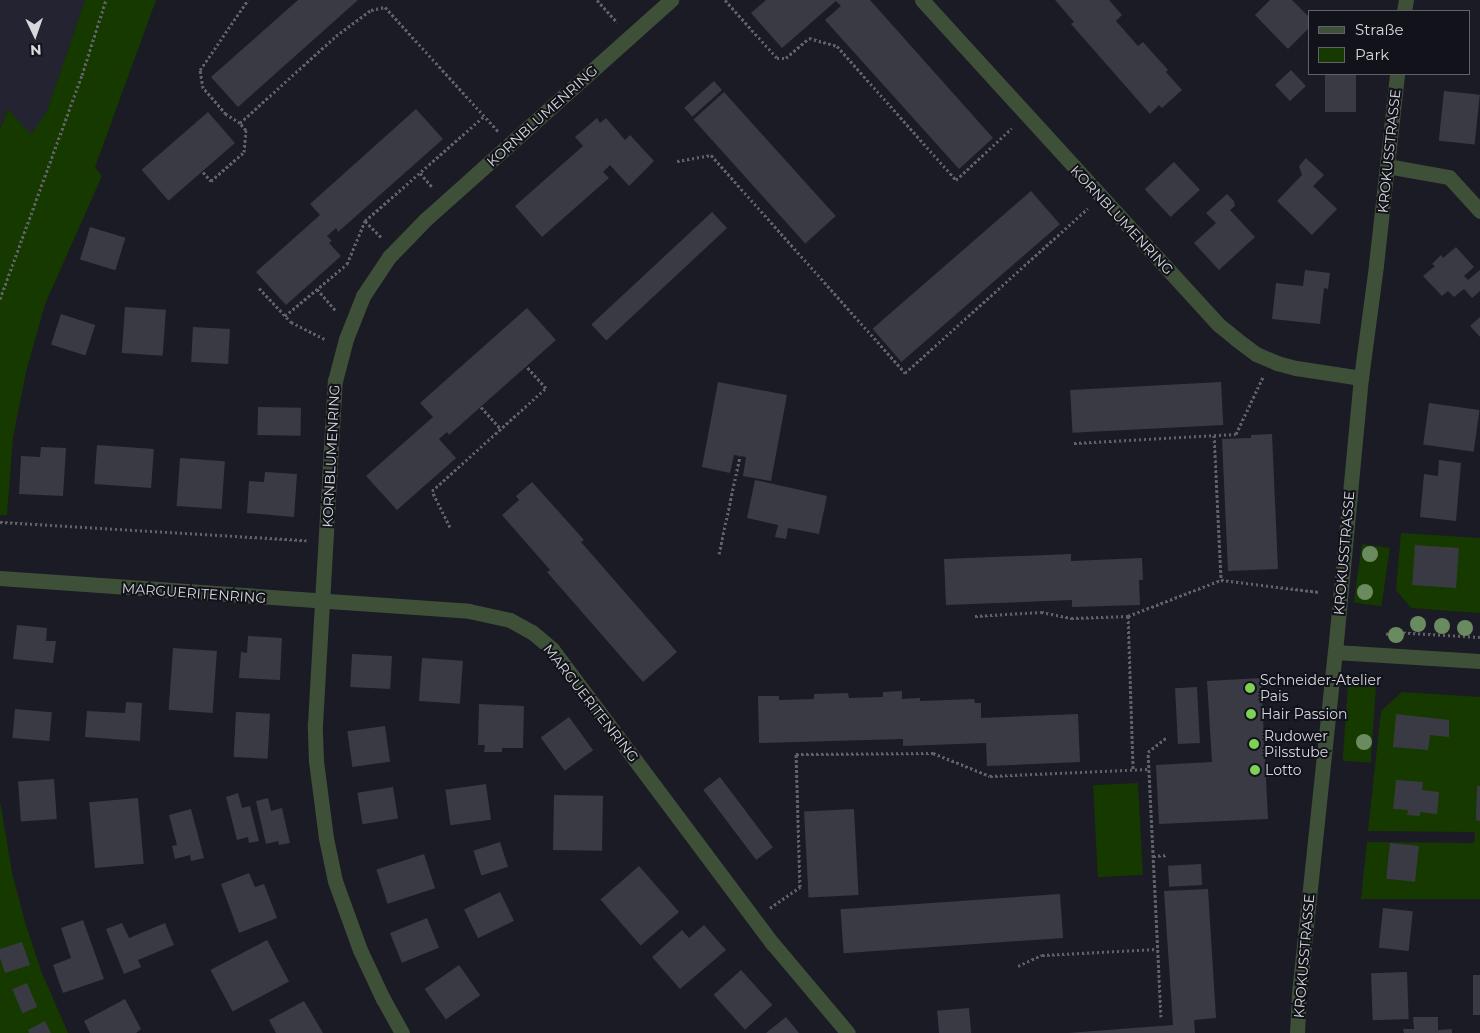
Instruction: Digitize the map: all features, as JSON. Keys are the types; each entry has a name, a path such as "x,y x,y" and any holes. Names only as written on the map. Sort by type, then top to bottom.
{"street":[{"name":"KORNBLUMENRING","path":"402,1033 383,999 357,942 335,881 319,794 315,724 335,381 346,339 363,296 389,257 426,219 671,0"},
{"name":"KORNBLUMENRING","path":"922,0 1213,318 1236,339 1256,354 1277,363 1296,368 1361,378"},
{"name":"KROKUSSTRASSE","path":"1297,1033 1299,993 1335,652 1361,378 1397,75"},
{"path":"1387,166 1449,177 1480,211"},
{"name":"MARGUERITENRING","path":"0,578 469,610 510,620 532,632 552,649 773,944 848,1033"},
{"path":"1335,652 1480,661"}],"path":[{"path":"0,299 82,75 106,0"},
{"path":"203,172 211,181 244,152 246,130 240,123 226,114 203,88 200,70 248,0"},
{"path":"597,0 620,26"},
{"path":"725,0 777,58 786,58 809,38 836,46 956,180 1016,125"},
{"path":"240,123 336,36 372,10 385,7 500,133"},
{"path":"285,316 347,264 366,221 484,116"},
{"path":"677,160 711,155 905,373 1090,206"},
{"path":"420,173 435,191"},
{"path":"366,221 384,240"},
{"path":"259,288 291,322 329,341"},
{"path":"317,289 339,314"},
{"path":"450,527 432,491 546,388 526,366"},
{"path":"1074,443 1236,434 1264,374"},
{"path":"481,407 501,429"},
{"path":"1214,435 1221,580"},
{"path":"719,554 740,456"},
{"path":"0,522 310,540"},
{"path":"975,616 1041,612 1071,618 1128,616 1221,580 1319,592"},
{"path":"1128,616 1133,770"},
{"path":"1393,632 1480,637"},
{"path":"1161,1017 1148,752 1167,737"},
{"path":"766,910 800,887 796,754 932,752 990,776 1149,769"},
{"path":"1153,856 1168,855"},
{"path":"1018,966 1042,955 1157,949"}],"shaded area":[{"path":"0,0 85,0 47,111 31,136 7,110 0,129"}],"green space":[{"path":"85,0 156,0 95,167 102,176 45,304 26,372 13,437 7,515 0,515 0,129 8,109 31,135 47,111"},
{"path":"1401,533 1480,538 1480,613 1411,608 1396,590"},
{"path":"1362,544 1390,548 1382,606 1354,602"},
{"path":"1348,685 1376,687 1371,763 1343,761"},
{"path":"1402,692 1480,697 1480,899 1361,899 1367,842 1474,843 1475,832 1368,831 1381,711"},
{"path":"1138,783 1143,875 1098,877 1093,785"},
{"path":"0,801 12,873 25,922 41,971 68,1033 0,1033"}],"building":[{"path":"298,0 358,0 238,107 211,77"},
{"path":"766,0 870,0 993,138 959,169 825,20 841,6 836,1 782,48 751,13"},
{"path":"1055,0 1109,0 1122,15 1116,21 1138,46 1143,42 1168,70 1166,72 1182,90 1162,108 1159,105 1150,114 1071,24 1074,22"},
{"path":"1270,0 1292,0 1308,16 1308,29 1288,49 1255,15"},
{"path":"1291,70 1306,86 1290,101 1275,85"},
{"path":"1325,75 1356,75 1356,112 1325,112"},
{"path":"714,81 722,90 692,117 684,108"},
{"path":"1444,91 1480,95 1475,144 1439,141"},
{"path":"724,92 836,216 805,244 694,119"},
{"path":"416,109 443,139 338,232 336,228 327,236 332,241 329,243 341,256 286,305 256,272 320,215 310,204"},
{"path":"208,112 235,143 168,201 142,170"},
{"path":"597,118 600,123 606,118 625,140 630,135 654,161 629,186 610,165 603,172 609,178 542,237 515,206 583,146 575,137"},
{"path":"1306,158 1324,175 1313,186 1337,209 1312,235 1277,201 1302,175 1299,166"},
{"path":"1174,162 1200,190 1171,217 1145,189"},
{"path":"1031,191 1060,224 901,362 873,329"},
{"path":"1227,194 1234,201 1235,206 1230,210 1255,237 1219,270 1194,243 1216,223 1206,213"},
{"path":"712,212 727,228 606,341 591,325"},
{"path":"90,227 125,238 115,270 80,260"},
{"path":"1456,247 1474,267 1464,276 1468,280 1480,270 1480,291 1472,298 1464,289 1454,297 1448,291 1442,296 1423,276 1435,266 1432,264 1441,255 1443,258"},
{"path":"1305,270 1330,273 1328,289 1324,288 1320,324 1272,319 1276,283 1303,286"},
{"path":"125,307 166,310 163,356 122,353"},
{"path":"527,308 556,340 449,435 447,432 439,439 456,458 397,510 366,476 433,417 420,403"},
{"path":"61,314 95,325 85,356 51,344"},
{"path":"1480,317 1480,337 1470,326"},
{"path":"193,327 230,329 228,364 191,362"},
{"path":"718,382 787,395 771,481 743,476 746,457 734,455 730,473 702,467"},
{"path":"1221,382 1223,425 1072,433 1070,390"},
{"path":"1429,403 1480,410 1474,452 1423,445"},
{"path":"258,407 301,408 301,436 258,435"},
{"path":"1272,434 1278,569 1228,571 1222,439 1251,438 1251,435"},
{"path":"97,445 154,449 151,488 94,484"},
{"path":"41,447 66,448 63,496 19,494 21,456 40,457"},
{"path":"180,458 225,461 222,509 177,506"},
{"path":"1439,460 1461,463 1456,521 1420,517 1424,474 1438,476"},
{"path":"265,472 297,474 294,517 247,513 249,481 264,482"},
{"path":"755,480 827,496 819,534 788,528 786,539 775,537 778,525 747,518"},
{"path":"532,482 584,540 581,542 677,652 643,682 547,572 550,570 502,515 519,500 516,496"},
{"path":"1415,545 1459,548 1456,588 1412,585"},
{"path":"1071,554 1071,561 1142,558 1143,580 1139,580 1140,605 1072,607 1072,600 946,605 944,559"},
{"path":"17,625 47,628 46,641 56,641 53,663 13,659"},
{"path":"248,636 282,638 280,680 239,678 241,652 247,653"},
{"path":"173,648 217,651 213,713 169,710"},
{"path":"352,654 392,656 390,689 350,687"},
{"path":"422,658 463,661 460,704 419,701"},
{"path":"1261,678 1268,819 1159,824 1156,765 1212,762 1207,681"},
{"path":"1197,687 1200,743 1178,744 1175,688"},
{"path":"902,691 902,699 920,698 920,701 974,699 975,703 981,703 981,718 1078,714 1080,762 987,766 986,743 903,746 903,739 759,743 758,696 779,696 779,700 814,699 814,694 848,693 849,698 883,697 883,692"},
{"path":"126,702 142,703 140,741 85,737 87,711 125,713"},
{"path":"479,704 524,706 523,748 502,748 502,752 484,752 485,745 478,745"},
{"path":"15,709 52,712 49,741 12,738"},
{"path":"236,712 270,714 268,759 234,757"},
{"path":"1396,714 1449,720 1449,737 1430,735 1428,750 1393,747"},
{"path":"569,717 593,750 565,771 541,738"},
{"path":"385,726 390,762 352,767 347,731"},
{"path":"720,777 773,847 756,860 703,790"},
{"path":"54,779 57,819 21,821 18,782"},
{"path":"1396,780 1423,782 1422,790 1439,792 1437,814 1420,812 1420,816 1407,815 1408,810 1393,809"},
{"path":"486,784 491,820 450,825 445,790"},
{"path":"1477,786 1480,786 1480,821 1476,820"},
{"path":"393,787 398,819 362,824 357,793"},
{"path":"238,793 242,808 250,806 259,841 249,843 248,837 237,840 226,797"},
{"path":"554,795 603,796 602,851 553,850"},
{"path":"138,798 144,864 95,868 89,802"},
{"path":"268,798 271,811 282,808 290,843 279,845 278,841 266,844 256,801"},
{"path":"191,809 204,858 191,861 190,855 175,859 172,846 177,845 169,815"},
{"path":"854,809 859,895 809,897 804,812"},
{"path":"500,842 508,867 481,875 473,851"},
{"path":"1390,843 1419,846 1415,882 1386,879"},
{"path":"424,854 435,888 388,904 376,869"},
{"path":"1201,864 1202,885 1169,887 1168,866"},
{"path":"639,866 679,912 641,945 601,899"},
{"path":"249,873 255,887 264,884 277,918 239,933 221,884"},
{"path":"1208,889 1216,1018 1194,1020 1195,1033 1068,1033 1173,1025 1164,891"},
{"path":"500,892 514,921 478,938 464,910"},
{"path":"1060,894 1063,938 844,953 841,909"},
{"path":"1383,908 1413,911 1409,951 1379,948"},
{"path":"427,918 439,948 402,963 390,933"},
{"path":"83,920 104,979 63,993 53,965 71,958 61,928"},
{"path":"122,923 129,938 165,923 174,945 138,960 141,967 124,974 106,929"},
{"path":"704,925 726,950 680,989 652,957 682,930 689,938"},
{"path":"267,940 289,981 233,1012 210,970"},
{"path":"22,942 30,965 5,973 0,958 0,949"},
{"path":"459,965 480,995 446,1019 425,989"},
{"path":"741,970 772,1005 745,1030 714,995"},
{"path":"1407,972 1409,1019 1373,1020 1371,973"},
{"path":"1473,975 1480,975 1480,1015 1473,1015"},
{"path":"27,983 37,1007 22,1013 12,989"},
{"path":"125,999 141,1029 136,1033 90,1033 84,1021"},
{"path":"304,1001 323,1033 276,1033 269,1020"},
{"path":"969,1008 971,1033 939,1033 937,1011"},
{"path":"786,1017 799,1033 766,1033"},
{"path":"1413,1017 1438,1017 1438,1030 1452,1029 1452,1033 1404,1033 1403,1029 1414,1029"},
{"path":"45,1021 51,1033 29,1033 28,1030"}],"place":[{"name":"Schneider-Atelier Pais","path":"1250,688"},
{"name":"Hair Passion","path":"1251,714"},
{"name":"Rudower Pilsstube","path":"1254,744"},
{"name":"Lotto","path":"1255,770"}]}
